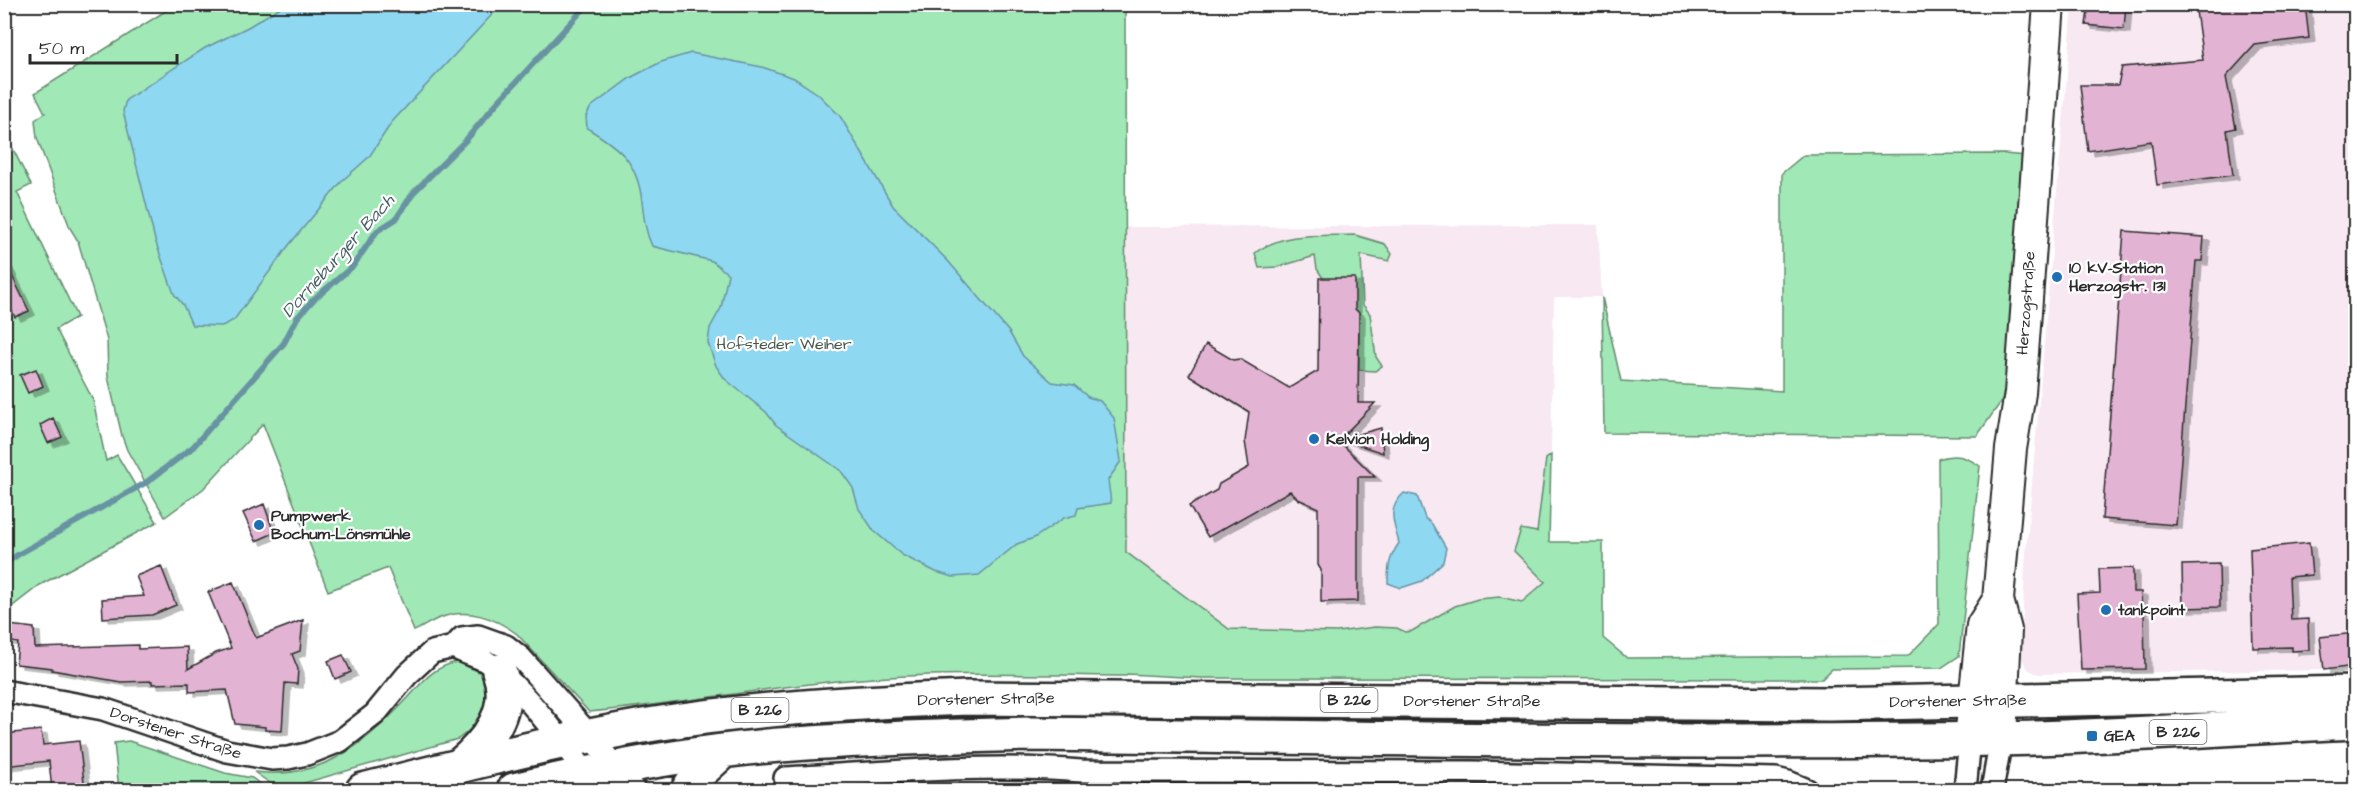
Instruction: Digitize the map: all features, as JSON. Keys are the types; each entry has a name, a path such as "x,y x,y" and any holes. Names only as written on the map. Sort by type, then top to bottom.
{"main road":[{"path":"458,767 479,749 498,719 503,699 502,679 499,671"},
{"name":"Dorstener Straße","path":"363,790 576,739 654,724 750,711 867,702 967,698 1830,704 2355,693"},
{"name":"B 226","path":"514,790 609,781 722,752 829,741 923,736 1032,734 1684,741 1986,739 2152,734 2355,722"},
{"path":"688,790 698,774 722,752"}],"street":[{"name":"Herzogstraße","path":"1992,790 1986,739 1988,701 1982,625 1998,600 2011,449 2020,393 2049,4"},
{"name":"Dorstener Straße","path":"4,691 103,709 227,751 272,759 288,758 307,754 340,741 375,714 407,675 432,652 454,647 462,638 470,636 493,640 506,646 521,658 576,739 609,781"},
{"name":"Dorstener Straße","path":"454,647 462,653 478,657 499,671 576,739 609,781"},
{"name":"Herzogstraße","path":"1965,790 1986,739"},
{"path":"785,778 938,770 1042,768 1081,771 1472,772 1776,779 1807,790"}],"shaded area":[{"path":"2073,5 2355,5 2355,666 2324,670 2037,674 2029,670 2023,661 2021,653 2025,565"},
{"path":"1598,225 1602,297 1554,297 1551,455 1546,459 1537,532 1546,581 1522,602 1500,597 1439,614 1412,631 1405,632 1397,628 1375,627 1337,632 1229,629 1124,550 1126,227"},
{"path":"937,782 1518,790 937,790"}],"green space":[{"name":"Hofsteder Weiher","path":"175,5 1125,5 1126,552 1229,629 1337,632 1375,627 1412,631 1455,606 1478,599 1500,597 1522,602 1545,582 1514,551 1521,529 1537,532 1546,459 1551,455 1549,542 1603,542 1603,638 1627,658 1908,656 1939,624 1938,459 1960,456 1980,466 1959,656 1941,668 1832,669 1822,679 1202,678 1127,674 1126,676 917,675 815,683 589,712 517,634 500,623 481,616 460,614 440,618 414,631 388,568 328,591 263,424 203,489 165,517 127,450 122,436 108,377 107,340 78,241 70,228 37,138 35,120 45,113 35,93"},
{"path":"4,131 31,185 17,192 77,317 56,329 93,400 106,461 117,455 157,522 40,585 5,612"},
{"path":"2004,154 2027,156 2012,342 2003,399 1977,436 1604,433 1602,297 1621,381 1782,391 1782,173 1804,155"},
{"path":"1355,235 1385,244 1392,254 1389,261 1361,255 1363,305 1370,314 1376,357 1382,366 1375,371 1359,370 1359,313 1323,278 1317,269 1315,256 1278,267 1259,268 1255,253 1266,246 1290,238"},
{"path":"457,662 467,663 476,668 490,683 478,721 458,739 280,790 254,772 300,771 321,765 339,756 374,732 434,672"},
{"path":"129,741 225,773 252,778 268,790 119,790 114,743"}],"water":[{"path":"284,5 501,5 392,122 369,157 343,180 289,245 234,320 222,326 192,325 183,305 174,294 155,240 123,111 126,100 205,48 248,27"},
{"name":"Hofsteder Weiher","path":"691,53 762,67 794,78 818,94 840,116 893,206 948,261 1009,332 1023,356 1052,382 1074,385 1088,397 1100,401 1114,418 1121,461 1108,480 1111,503 1078,508 1076,515 1064,518 1034,538 1017,544 979,575 953,577 936,572 902,555 874,531 859,509 853,488 841,471 776,425 766,412 725,379 716,366 708,343 710,328 721,308 728,274 712,261 652,246 645,224 640,187 631,166 618,149 587,128 586,116 591,107 630,78 661,62"},
{"path":"1404,493 1417,496 1425,518 1432,524 1446,548 1443,562 1422,581 1401,588 1388,583 1388,577 1391,558 1399,543 1393,511 1398,499"}],"building":[{"path":"2089,4 2126,4 2124,29 2086,25"},
{"path":"2195,4 2305,4 2309,38 2255,45 2226,77 2236,128 2227,130 2233,175 2157,185 2151,141 2088,151 2080,85 2118,85 2122,67 2203,60"},
{"path":"2124,231 2204,237 2202,261 2196,261 2176,525 2102,519"},
{"path":"4,259 29,311 15,317 4,295"},
{"name":"Kelvion Holding","path":"1319,278 1355,278 1355,309 1359,313 1358,403 1375,403 1340,439 1335,437 1375,477 1358,477 1358,601 1321,602 1321,570 1318,565 1318,508 1298,499 1290,491 1208,537 1189,506 1217,490 1219,484 1249,467 1245,441 1249,412 1189,375 1206,344 1233,360 1240,359 1289,388 1318,371"},
{"path":"36,369 43,386 28,393 20,375"},
{"path":"53,418 62,437 48,443 40,425"},
{"path":"1381,428 1383,453 1341,439"},
{"name":"Pumpwerk Bochum-Lönsmühle","path":"264,504 274,533 256,541 243,513"},
{"path":"2309,543 2312,575 2289,577 2291,620 2308,619 2309,650 2292,651 2292,647 2253,648 2250,549"},
{"path":"2219,564 2220,607 2183,608 2182,565"},
{"path":"161,566 176,605 152,615 103,618 102,599 144,596 136,576"},
{"path":"2133,568 2133,592 2141,592 2142,612 2144,612 2145,669 2081,670 2077,594 2100,593 2099,569"},
{"path":"233,582 256,638 303,620 300,651 292,654 298,669 297,684 285,683 282,731 235,724 227,690 189,692 189,683 121,682 52,670 52,668 16,664 18,643 7,641 9,625 34,628 35,648 138,645 138,649 187,647 188,669 216,653 231,648 208,592"},
{"path":"2355,633 2355,666 2324,670 2320,637"},
{"path":"343,655 351,672 335,679 328,661"},
{"path":"41,730 43,745 79,741 85,790 52,790 49,761 4,766 4,734"}],"waterway":[{"name":"Dorneburger Bach","path":"4,564 147,482 193,447 284,343 297,318 313,300 353,266 377,231 396,219 414,192 466,140 588,4"}],"place":[{"name":"10 kV-Station Herzogstr. 131","path":"2057,277"},
{"name":"Kelvion Holding","path":"1314,439"},
{"name":"Pumpwerk Bochum-Lönsmühle","path":"259,525"},
{"name":"tankpoint","path":"2106,610"},
{"name":"GEA","path":"2092,736"}]}
